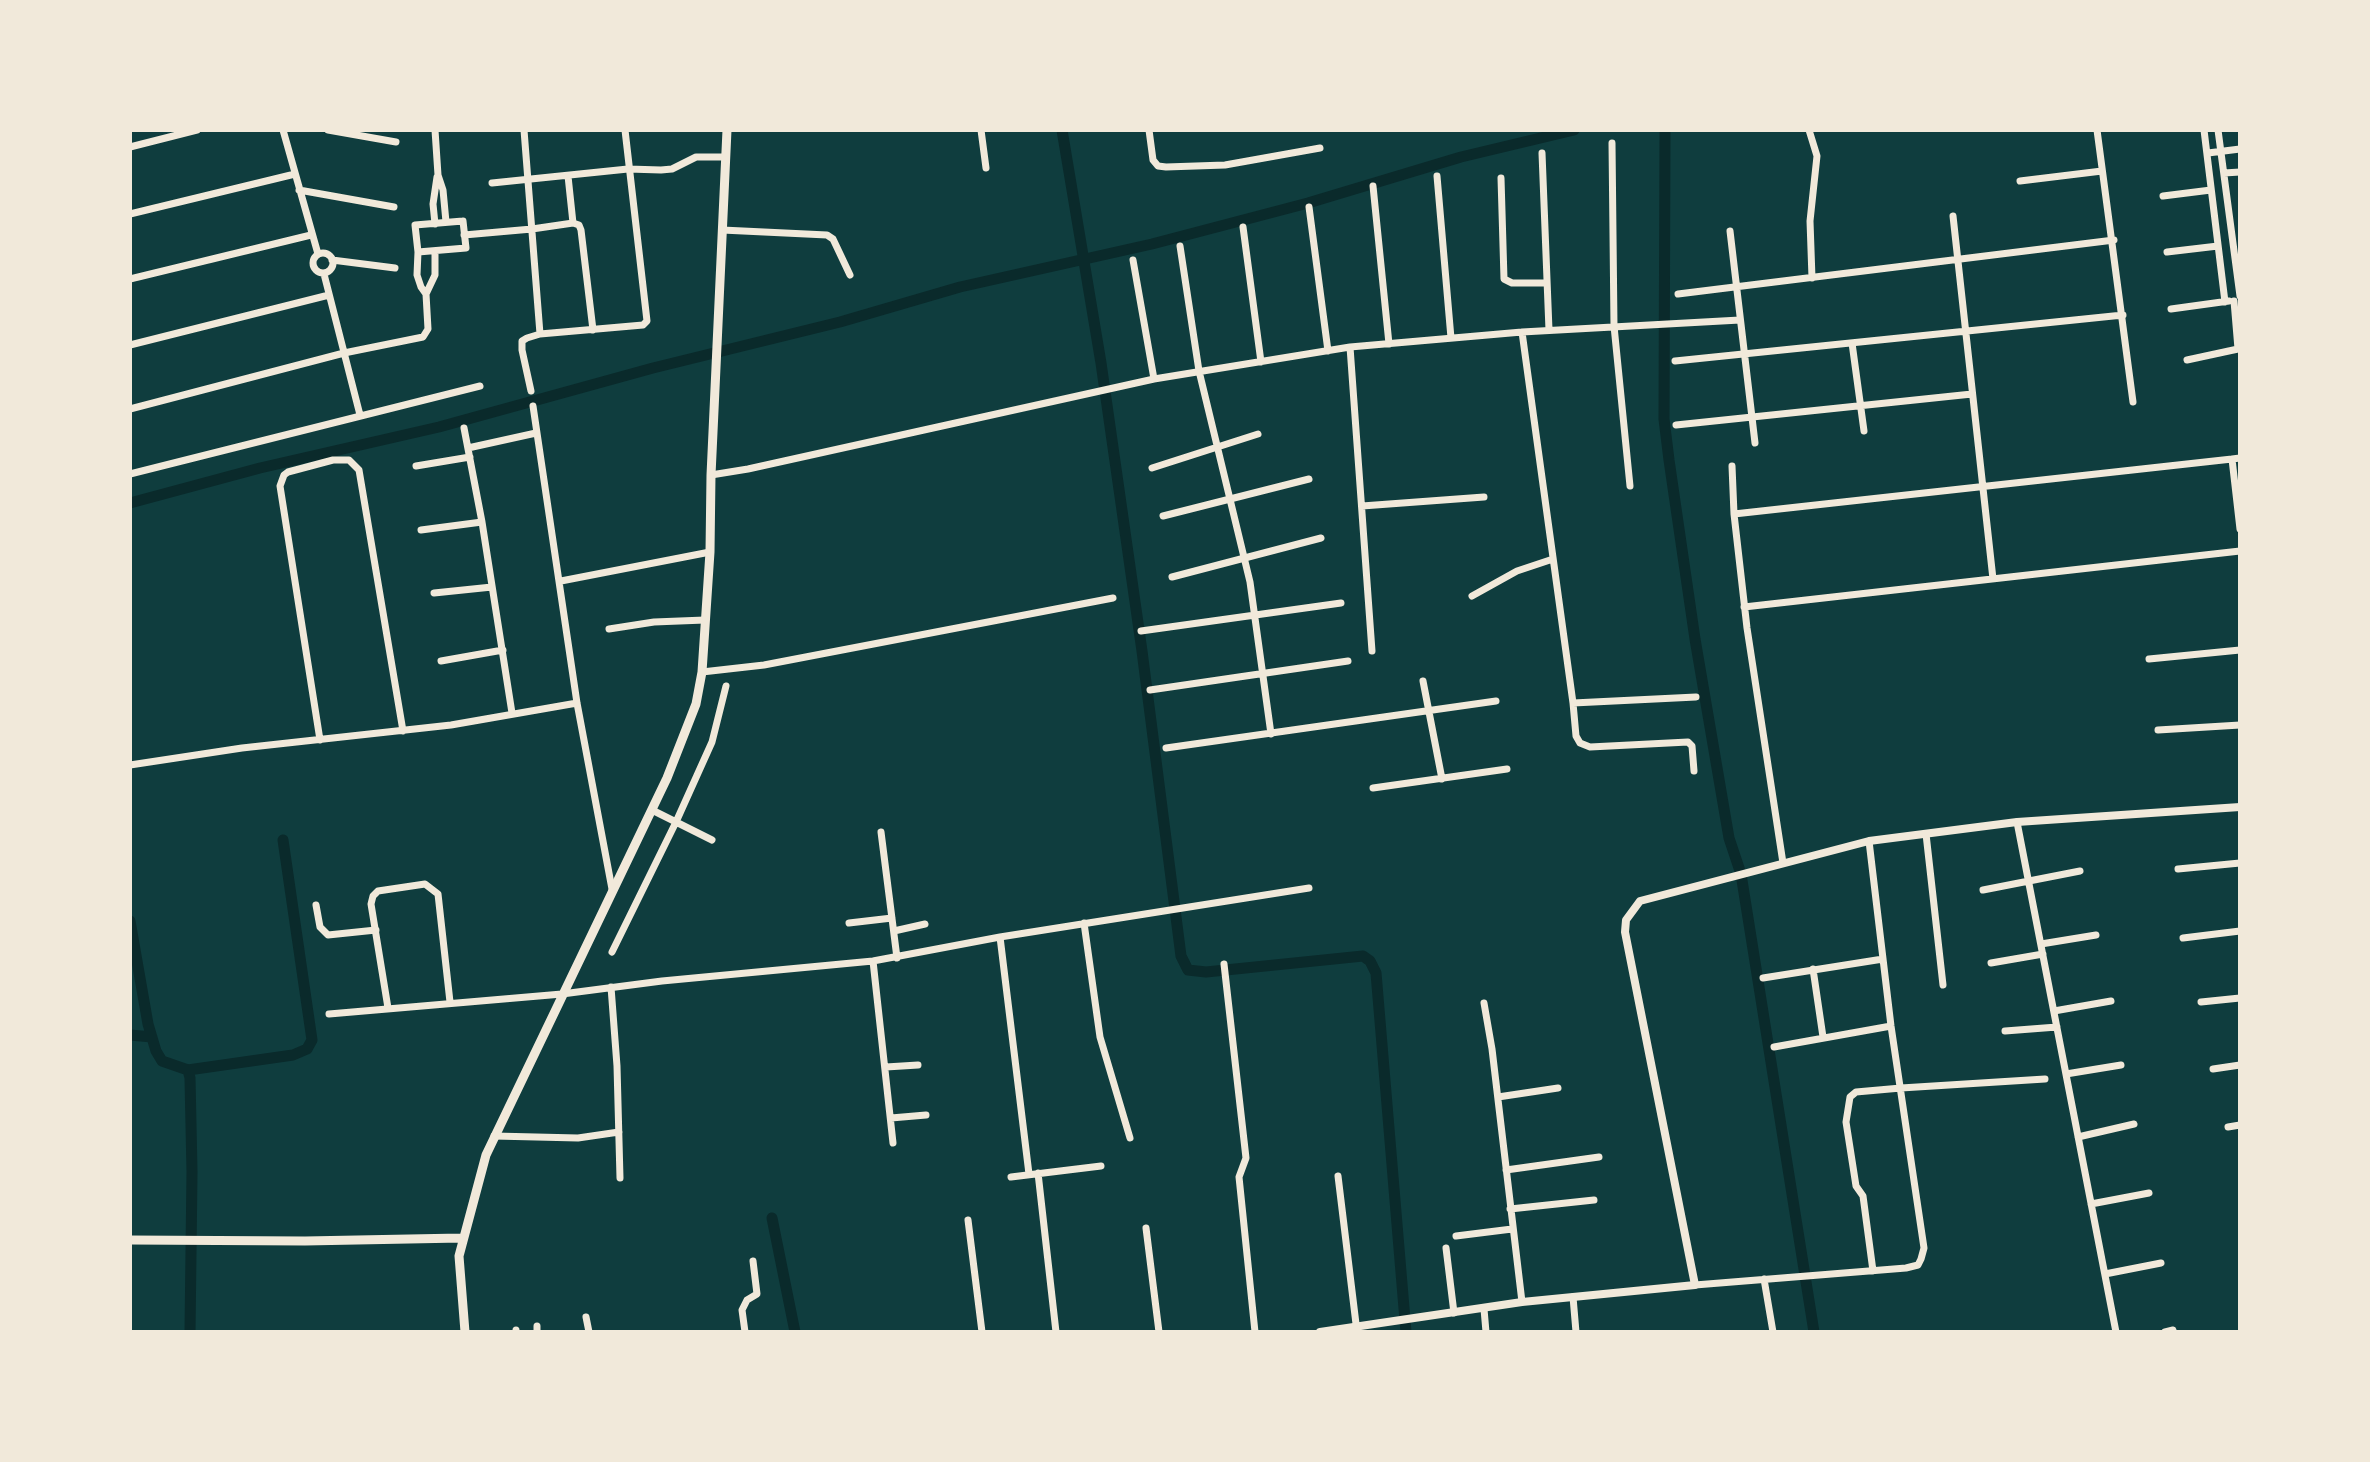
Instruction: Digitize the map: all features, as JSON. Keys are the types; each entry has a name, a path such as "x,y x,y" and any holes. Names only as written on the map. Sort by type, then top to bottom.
{"main road":[{"path":"465,1332 459,1256 461,1238 482,1168 494,1136 526,1076 562,994 652,810 696,704 702,672 710,552 727,130"},
{"path":"130,1240 461,1238"}],"street":[{"path":"130,147 197,130"},
{"path":"283,130 318,254"},
{"path":"328,130 396,142"},
{"path":"435,130 438,175 433,204 435,224"},
{"path":"524,130 540,334"},
{"path":"531,391 522,341 540,334 643,325 647,321 625,130"},
{"path":"981,130 986,168"},
{"path":"1149,130 1153,160 1158,166 1166,167 1225,165 1320,148"},
{"path":"1809,130 1817,156 1810,221 1812,278"},
{"path":"2097,130 2114,240 2133,402"},
{"path":"2204,130 2218,246 2235,300"},
{"path":"2187,360 2238,349 2236,231 2218,130"},
{"path":"1612,143 1614,326 1630,486"},
{"path":"2208,153 2240,149"},
{"path":"1542,153 1549,330"},
{"path":"492,183 628,169 672,169 696,157 725,157"},
{"path":"2020,181 2102,171"},
{"path":"2224,173 2240,172"},
{"path":"130,214 295,174"},
{"path":"438,175 443,190 446,222"},
{"path":"568,176 573,223"},
{"path":"1437,176 1451,338"},
{"path":"1501,178 1504,279 1512,283 1547,283"},
{"path":"1373,186 1389,344"},
{"path":"299,190 394,207"},
{"path":"2163,196 2211,190"},
{"path":"1309,207 1328,351"},
{"path":"1953,216 1993,579"},
{"path":"130,409 344,353 423,337 428,329 426,294 417,275 415,225 463,221 466,248 418,252"},
{"path":"464,235 573,223 579,225 593,330"},
{"path":"1243,227 1261,362"},
{"path":"722,230 827,235 833,239 850,275"},
{"path":"1730,231 1755,443"},
{"path":"130,279 311,235"},
{"path":"1678,294 2114,240"},
{"path":"1180,246 1199,371 1243,556 1271,734"},
{"path":"2167,252 2218,246"},
{"path":"426,294 435,275 435,251"},
{"path":"318,254 328,255 332,260 332,267 324,274 315,271 312,265 313,258 318,254"},
{"path":"332,260 395,268"},
{"path":"1133,260 1154,379"},
{"path":"324,274 360,415"},
{"path":"130,345 329,295"},
{"path":"2171,309 2235,300"},
{"path":"1675,361 2123,315"},
{"path":"711,475 1154,379 1350,347 1549,330 1740,320"},
{"path":"1522,332 1576,736 1580,743 1590,747 1688,742 1692,746 1694,771"},
{"path":"1852,343 1864,431"},
{"path":"1350,347 1372,651"},
{"path":"130,474 480,386"},
{"path":"1676,425 1972,394"},
{"path":"533,406 577,703 613,891"},
{"path":"464,428 512,713"},
{"path":"416,466 536,433"},
{"path":"1152,468 1258,434"},
{"path":"1734,514 2236,459 2240,529"},
{"path":"320,740 280,486 284,475 294,469 333,460 349,460 359,470 403,731"},
{"path":"1732,466 1744,607 1783,863"},
{"path":"1163,516 1309,479"},
{"path":"1362,506 1484,497"},
{"path":"421,530 482,522"},
{"path":"1172,577 1321,538"},
{"path":"1744,607 2240,551"},
{"path":"561,581 710,552"},
{"path":"1472,596 1517,571 1553,559"},
{"path":"434,593 492,587"},
{"path":"702,672 764,665 1113,598"},
{"path":"1141,631 1341,603"},
{"path":"609,629 654,622 705,620"},
{"path":"441,661 503,650"},
{"path":"2149,659 2240,650"},
{"path":"1150,690 1348,661"},
{"path":"1423,681 1442,779"},
{"path":"612,952 676,822 716,729 726,686"},
{"path":"1573,703 1696,697"},
{"path":"1166,748 1496,701"},
{"path":"130,765 403,731 577,703"},
{"path":"2158,730 2240,725"},
{"path":"1373,788 1507,769"},
{"path":"1695,1285 1625,932 1626,920 1640,901 1869,841 2017,822 2240,807"},
{"path":"652,810 712,840"},
{"path":"2017,822 2116,1332"},
{"path":"881,832 897,958"},
{"path":"1926,834 1943,985"},
{"path":"1320,1332 1356,1330 1522,1302 1918,1265 1924,1248 1891,1026 1869,841"},
{"path":"2178,869 2240,863"},
{"path":"1983,890 2080,871"},
{"path":"388,1008 371,904 378,891 425,884 438,894 450,1002"},
{"path":"329,1014 562,994 897,958 1000,937 1309,888"},
{"path":"316,905 320,927 328,935 376,930"},
{"path":"849,923 892,918"},
{"path":"1084,923 1100,1037 1130,1138"},
{"path":"894,931 925,924"},
{"path":"2183,938 2240,931"},
{"path":"2041,944 2096,935"},
{"path":"1000,937 1056,1332"},
{"path":"1991,963 2043,954"},
{"path":"1763,978 1883,959"},
{"path":"873,961 893,1143"},
{"path":"1224,964 1246,1158 1239,1177 1255,1332"},
{"path":"1813,969 1823,1037"},
{"path":"611,987 620,1178"},
{"path":"2201,1002 2240,998"},
{"path":"2054,1011 2111,1001"},
{"path":"1484,1003 1522,1302"},
{"path":"1774,1047 1891,1026"},
{"path":"2005,1031 2057,1027"},
{"path":"886,1067 918,1065"},
{"path":"2066,1074 2121,1065"},
{"path":"2213,1069 2240,1065"},
{"path":"1873,1271 1863,1196 1856,1186 1846,1122 1850,1097 1856,1092 2045,1079"},
{"path":"1498,1097 1558,1088"},
{"path":"891,1118 926,1115"},
{"path":"2078,1137 2134,1124"},
{"path":"2228,1127 2240,1125"},
{"path":"494,1136 578,1138 619,1132"},
{"path":"1506,1170 1599,1157"},
{"path":"1011,1177 1101,1166"},
{"path":"1338,1176 1356,1330"},
{"path":"2091,1204 2149,1193"},
{"path":"1510,1209 1594,1200"},
{"path":"968,1220 982,1332"},
{"path":"1146,1228 1159,1332"},
{"path":"1456,1236 1512,1229"},
{"path":"1446,1248 1454,1313"},
{"path":"745,1332 744,1303 757,1294 753,1261"},
{"path":"2105,1274 2161,1263"},
{"path":"1764,1279 1773,1332"},
{"path":"1573,1297 1576,1332"},
{"path":"1484,1309 1486,1332"},
{"path":"586,1317 589,1332"}],"waterway":[{"path":"1062,130 1101,363 1181,956 1188,970 1206,972 1363,956 1370,961 1376,973 1406,1332"},
{"path":"130,503 260,468 439,427 653,368 840,322 960,287 1152,244 1308,203 1461,157 1574,130"},
{"path":"1665,130 1664,419 1669,460 1695,639 1729,838 1741,874 1814,1332"},
{"path":"188,1070 293,1055 307,1049 312,1040 283,840"},
{"path":"130,921 148,1024 156,1051 162,1061 188,1070 190,1078 190,1332"},
{"path":"130,1035 152,1037"},
{"path":"772,1218 795,1332"}]}
